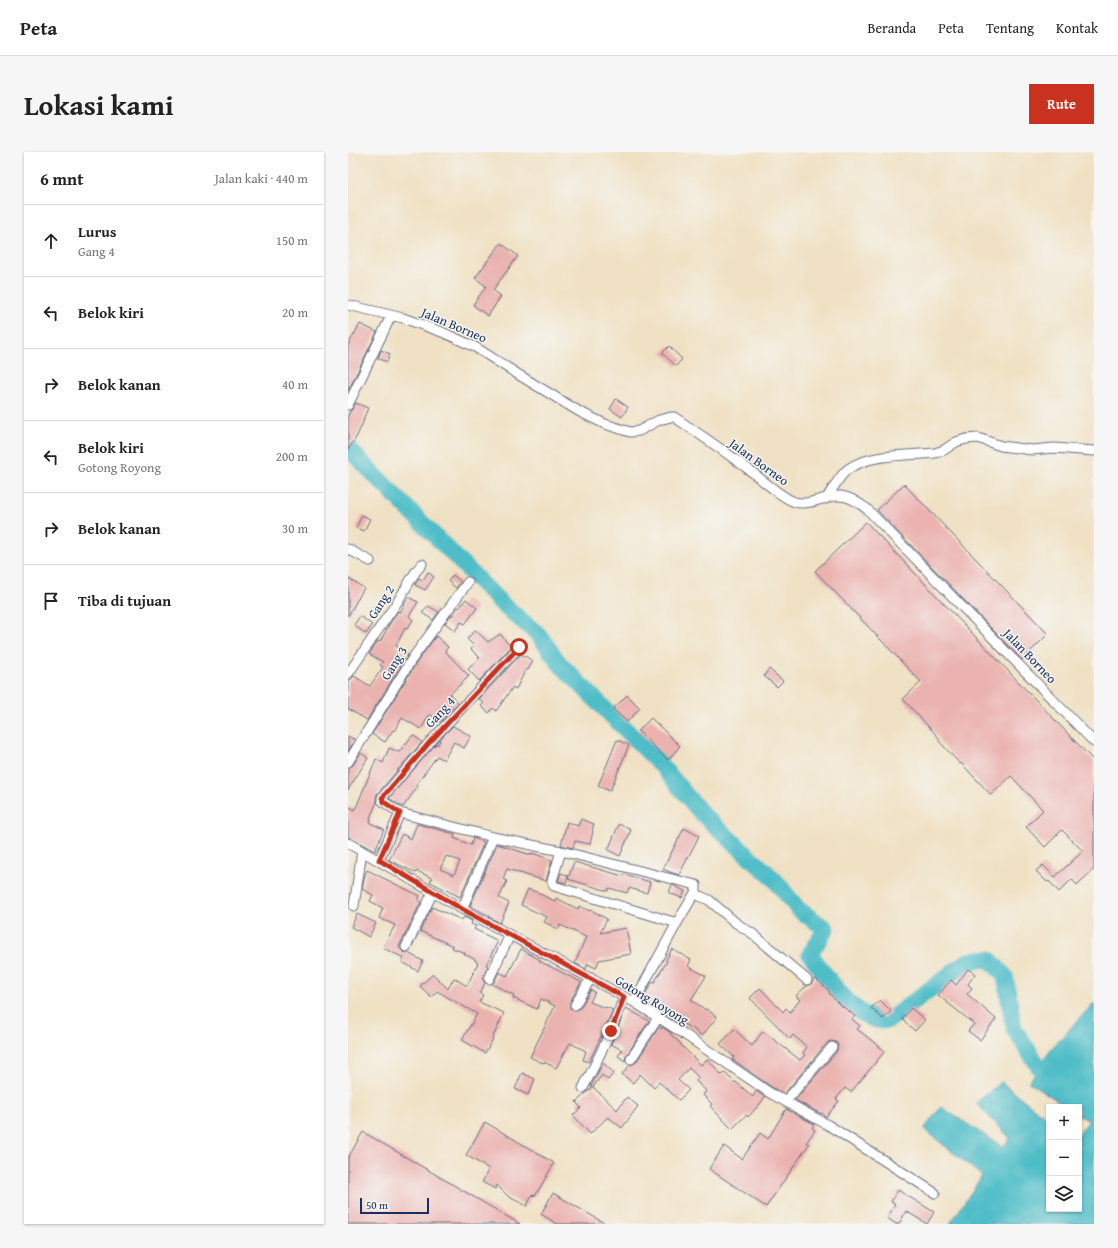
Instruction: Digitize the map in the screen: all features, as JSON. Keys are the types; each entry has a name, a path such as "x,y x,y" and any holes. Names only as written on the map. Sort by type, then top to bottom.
{"street":[{"name":"Jalan Borneo","path":"348,305 403,318 442,332 475,347 580,412 605,424 630,432 639,431 659,420 674,417 787,498 795,502 803,504 837,496 845,496 853,500 868,509 1094,742"},
{"path":"348,405 391,316"},
{"path":"826,499 848,470 860,462 876,457 935,453 944,450 956,442 966,439 978,438 1001,446 1032,450 1054,448 1094,451"},
{"path":"348,549 370,561"},
{"name":"Gang 2","path":"348,674 422,564"},
{"name":"Gang 3","path":"348,762 412,659 468,582"},
{"name":"Gang 4","path":"400,813 384,802 382,798 429,743 519,647"},
{"path":"379,860 400,813 493,837 561,851 696,885 697,889 695,894 677,923 634,1002"},
{"path":"462,909 493,837"},
{"name":"Gotong Royong","path":"348,843 462,909 634,1002 764,1089 828,1125 935,1192"},
{"path":"354,906 362,851"},
{"path":"561,851 552,881 554,886 677,923"},
{"path":"406,947 433,892"},
{"path":"695,894 709,900 736,923 753,934 807,980"},
{"path":"489,980 510,935"},
{"path":"575,1005 591,978"},
{"path":"583,1088 594,1069 624,997"},
{"path":"631,1059 658,1018"},
{"path":"786,1101 832,1047"}],"water":[{"path":"1094,1003 1094,1224 950,1224 982,1176 924,1129 941,1107 1003,1147 1010,1138 976,1103 1001,1082 1046,1118 1046,1212 1082,1212 1082,1129 1089,1121 1082,1117 1082,1104 1062,1104 1029,1082 1052,1048"}],"building":[{"path":"501,243 518,256 493,290 501,296 488,316 473,305 486,286 475,278"},
{"path":"360,324 377,332 348,391 348,345"},
{"path":"669,346 682,359 676,366 662,353"},
{"path":"381,350 390,354 387,362 378,358"},
{"path":"616,399 628,407 622,417 610,409"},
{"path":"356,403 368,408 357,436 348,450 348,415"},
{"path":"904,484 1048,634 1022,660 877,510"},
{"path":"362,515 370,519 364,531 356,528"},
{"path":"866,522 1094,761 1094,869 1077,885 1072,879 1059,892 1049,881 1047,882 1036,871 1043,865 1055,877 1083,851 1062,830 1045,847 1026,827 1043,810 1011,776 991,795 961,763 960,764 938,740 940,739 903,699 921,682 815,571"},
{"path":"428,572 434,577 425,590 415,585 419,578 423,580"},
{"path":"453,575 461,582 456,588 448,581"},
{"path":"348,578 364,588 348,616"},
{"path":"408,597 418,602 409,616 413,620 407,629 405,628 396,646 408,655 367,720 348,709 348,680 354,676 370,686 383,667 380,665 383,662 369,654 378,641 380,642 398,611 400,613"},
{"path":"466,599 477,608 465,624 461,622 455,631 445,623"},
{"path":"428,606 439,612 433,620 422,613"},
{"path":"360,616 372,625 366,634 354,625"},
{"path":"475,630 488,642 500,634 511,647 479,681 468,669 480,658 471,649 474,646 467,639"},
{"path":"436,636 448,647 445,651 469,676 450,694 458,703 440,722 430,714 421,729 402,718 385,742 372,734 417,662"},
{"path":"521,654 533,661 528,670 526,669 516,689 513,687 496,711 493,708 489,713 481,706 484,703 479,699"},
{"path":"769,669 783,681 777,687 764,676"},
{"path":"627,695 640,708 627,722 613,709"},
{"path":"651,718 680,746 668,760 638,731"},
{"path":"453,726 471,736 464,748 454,742 444,760 437,756 416,785 418,786 403,807 389,798 433,747 436,744 438,745 441,738"},
{"path":"413,735 422,742 376,797 377,802 370,818 370,823 384,829 375,851 348,837 348,806 355,810 376,759 383,763 389,748 399,752"},
{"path":"348,736 355,740 348,751"},
{"path":"617,740 629,745 610,791 598,786"},
{"path":"361,753 368,758 348,790 348,768 353,765"},
{"path":"581,819 594,824 590,844 575,841 573,848 561,845 567,822 578,826"},
{"path":"417,824 455,834 454,838 471,845 473,838 484,842 460,897 430,882 432,878 417,871 416,873 389,860 402,834 411,839","holes":["446,856 460,861 454,875 440,869"]},
{"path":"619,824 631,830 620,856 608,850"},
{"path":"684,828 699,836 679,875 663,869"},
{"path":"497,844 552,860 546,881 507,869 503,879 507,881 499,898 509,903 500,923 470,906"},
{"path":"574,862 650,882 647,893 629,888 627,893 609,888 608,891 568,879"},
{"path":"367,870 420,896 418,900 421,902 399,947 403,952 423,961 418,971 402,962 404,958 383,948 395,925 379,918 383,908 370,901 373,895 362,889"},
{"path":"561,873 568,876 566,883 558,881"},
{"path":"672,885 685,891 682,898 669,893"},
{"path":"528,889 555,901 556,898 578,909 579,906 590,911 591,910 607,919 600,933 626,928 631,954 599,960 596,968 588,964 586,969 575,963 586,937 560,925 558,929 544,922 547,917 521,905"},
{"path":"432,907 462,920 464,917 472,921 471,924 476,926 474,929 498,941 486,965 488,966 483,977 485,983 480,993 483,995 479,1002 504,1013 493,1039 485,1053 462,1040 477,1014 437,991 431,997 420,986 433,974 448,989 454,978 467,986 478,963 476,960 464,954 465,953 452,948 453,946 420,931"},
{"path":"357,914 376,923 369,937 351,927"},
{"path":"521,949 540,960 539,961 581,982 570,1002 570,1008 572,1010 575,1011 580,1008 591,990 595,992 590,1002 613,1010 589,1062 583,1060 586,1051 570,1043 556,1068 530,1057 555,1006 541,999 537,1009 513,998 514,995 492,984 499,972 507,976"},
{"path":"672,949 691,960 688,966 706,976 691,1000 706,1010 707,1009 717,1017 702,1036 691,1027 690,1028 679,1021 678,1023 669,1017 670,1016 642,1000 652,982 654,983 667,961 666,960"},
{"path":"968,969 975,974 968,984 972,988 967,994 996,1019 980,1040 968,1031 974,1024 938,995 951,980 956,985"},
{"path":"815,978 830,992 829,993 837,1002 855,1016 852,1019 860,1026 857,1029 885,1051 851,1092 845,1088 836,1099 839,1101 826,1117 822,1113 821,1114 795,1100 837,1051 838,1045 836,1042 830,1041 827,1043 784,1094 732,1059 734,1057 720,1044 734,1029 752,1046 763,1031 800,1060 805,1055 803,1053 807,1047 793,1035 790,1039 750,998 760,988 783,1012 786,1008 790,1012 800,1000 796,996 804,988 811,984"},
{"path":"880,1000 891,1011 883,1019 871,1008"},
{"path":"626,1008 649,1021 626,1056 625,1061 618,1056 622,1050 611,1044"},
{"path":"911,1008 925,1020 915,1031 902,1019"},
{"path":"659,1027 661,1029 662,1027 671,1033 670,1034 701,1065 707,1059 722,1075 725,1073 753,1097 756,1091 765,1097 748,1117 746,1115 732,1129 710,1106 712,1104 703,1095 706,1091 696,1081 699,1078 689,1068 678,1080 689,1090 679,1100 659,1082 654,1088 640,1074 633,1083 622,1074 630,1065 636,1062"},
{"path":"603,1063 614,1073 608,1080 602,1075 593,1087 617,1110 627,1097 638,1106 622,1128 608,1117 590,1134 573,1115 581,1108 576,1102 592,1088 591,1086"},
{"path":"522,1073 535,1079 528,1095 515,1089"},
{"path":"786,1109 814,1124 812,1128 815,1130 806,1143 809,1144 766,1207 709,1169 724,1146 742,1159 760,1133 768,1139"},
{"path":"485,1122 554,1163 535,1196 532,1195 527,1206 509,1197 497,1185 495,1189 482,1182 489,1169 466,1155"},
{"path":"363,1132 520,1224 348,1224 348,1158"},
{"path":"898,1190 934,1212 927,1224 906,1211 899,1224 896,1224 887,1218 895,1204 891,1202"},
{"path":"553,1193 606,1224 557,1224 541,1214"}],"waterway":[{"path":"348,448 504,606 538,634 559,663 661,765 702,814 774,879 798,909 826,929 810,954 834,986 855,1008 866,1016 878,1020 889,1020 968,961 989,959 1005,976 1014,1029 1039,1067 1094,1088"}],"route":[{"path":"519,647 429,743 382,798 384,802 400,813 379,860 462,909 624,997 611,1031"}]}
